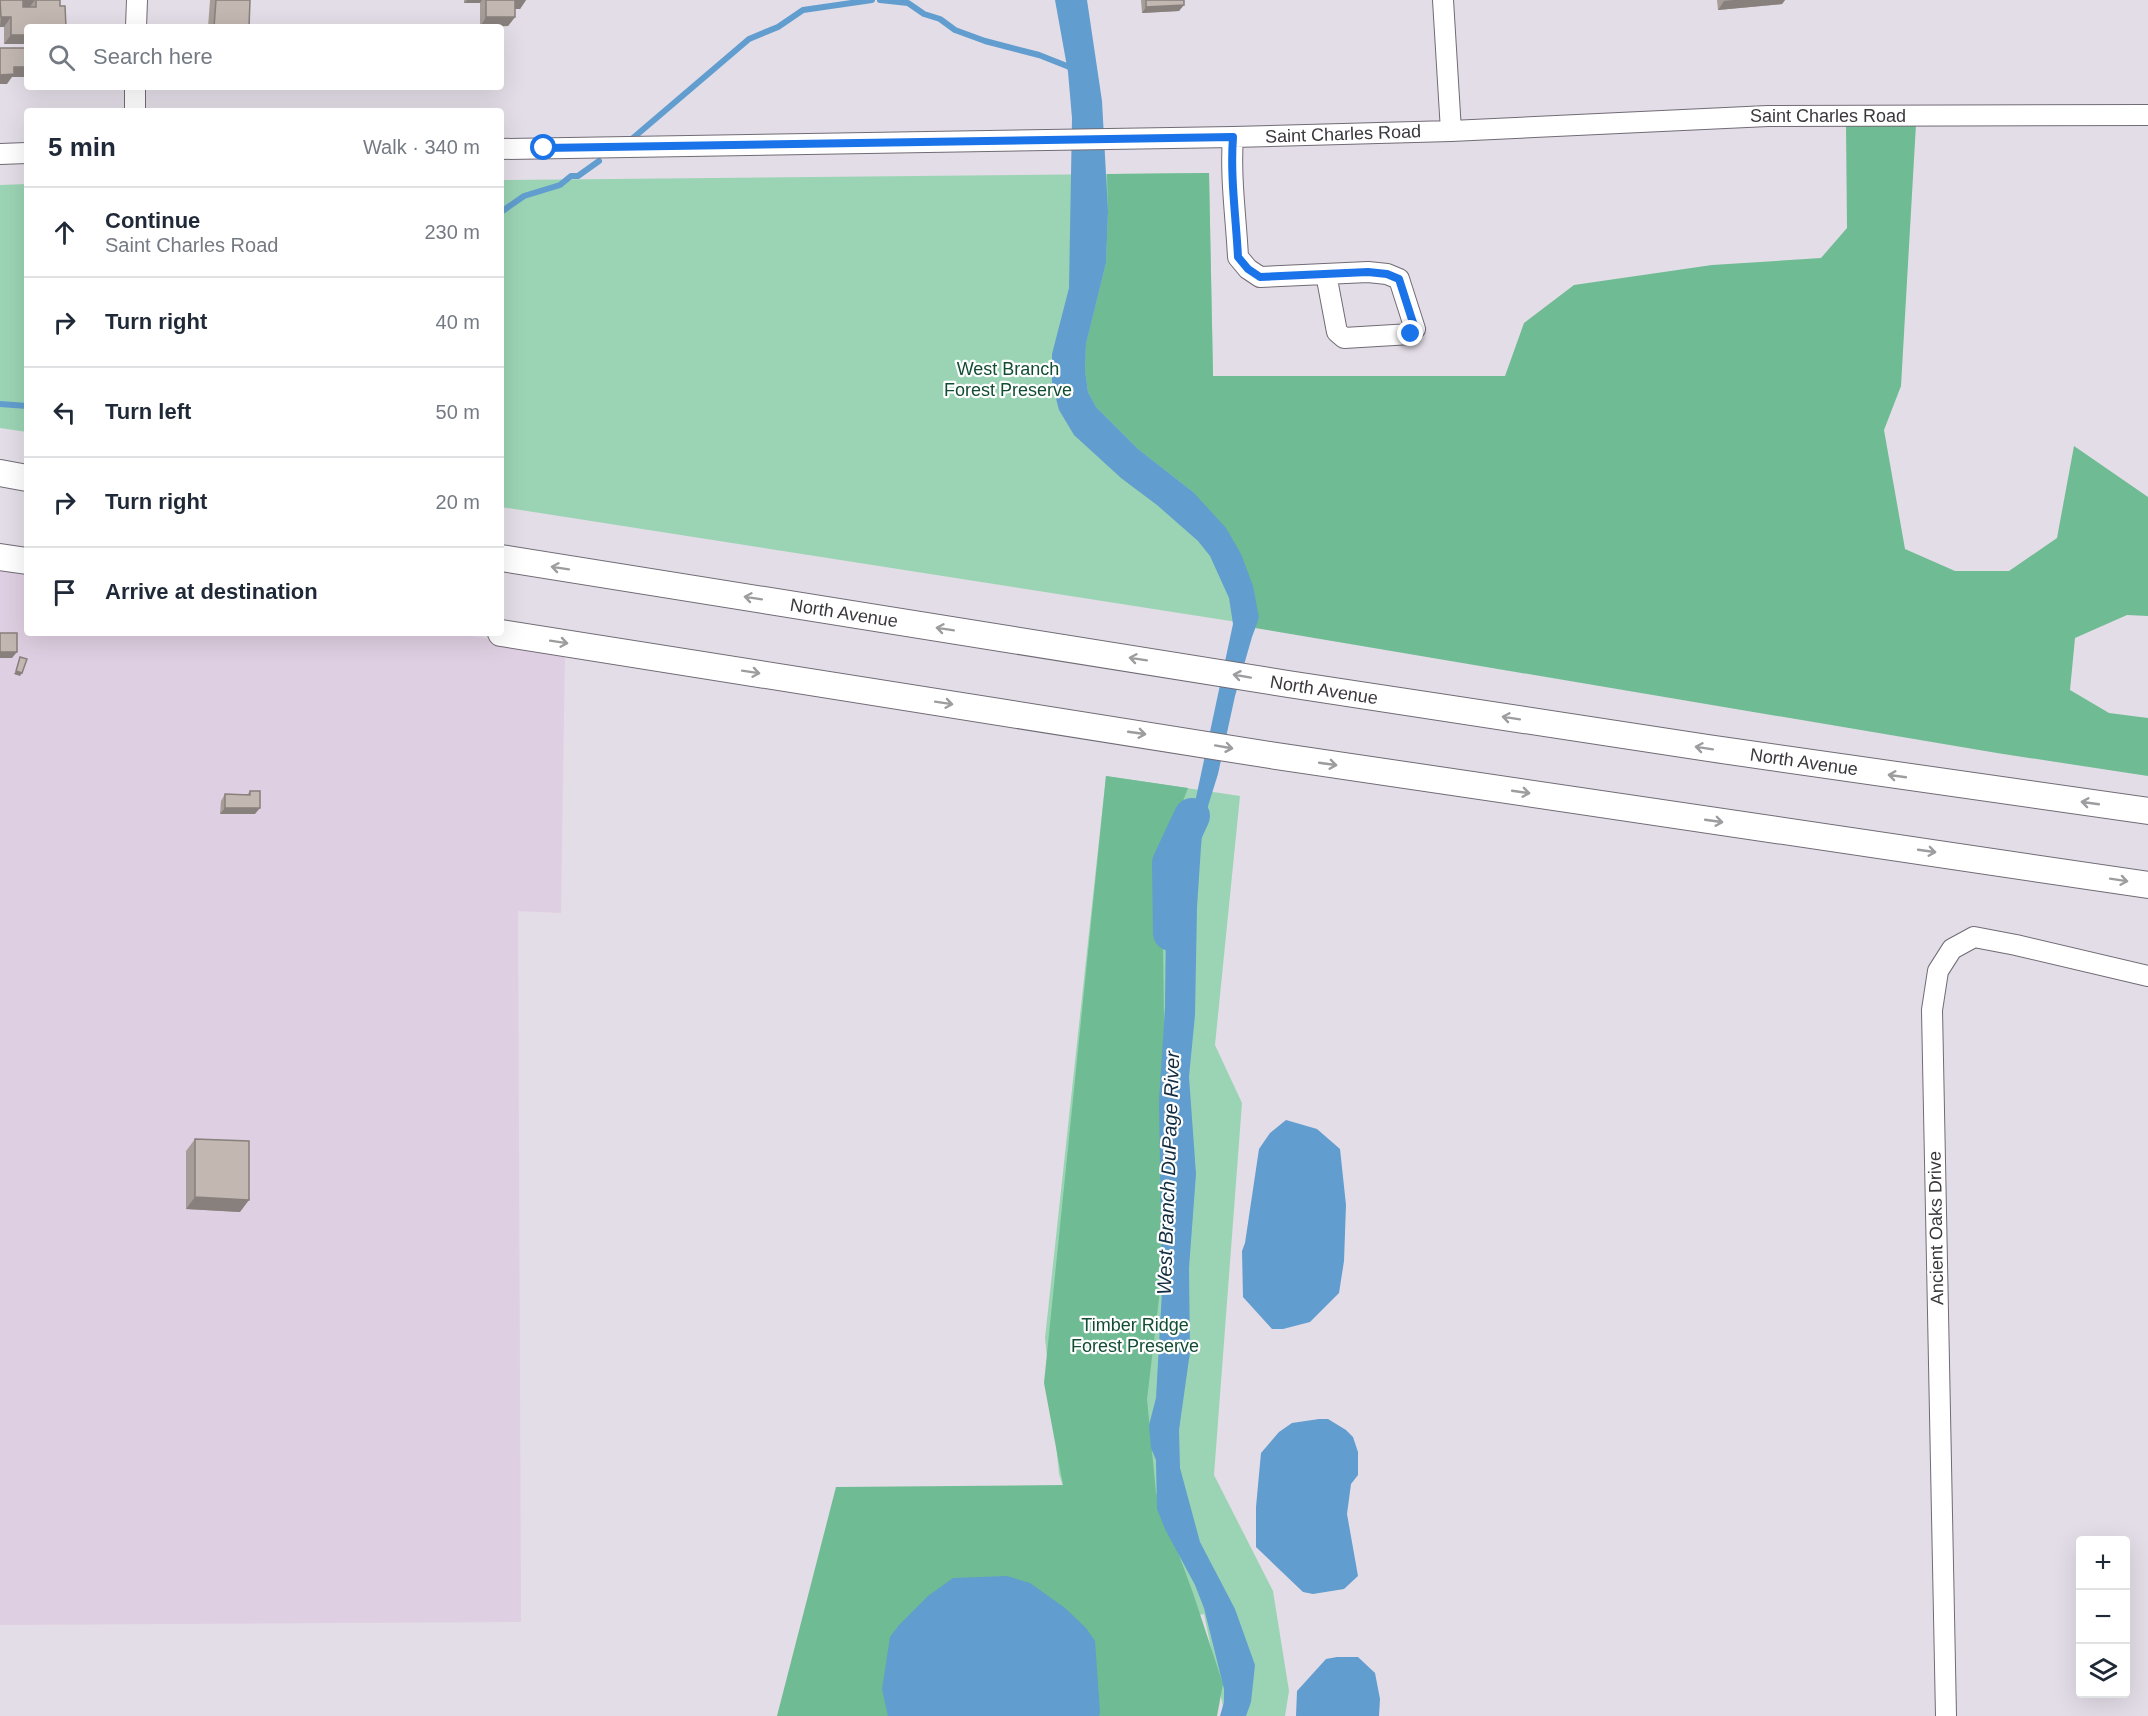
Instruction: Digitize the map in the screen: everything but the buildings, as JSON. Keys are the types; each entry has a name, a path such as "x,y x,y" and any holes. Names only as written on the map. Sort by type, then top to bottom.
{"main road":[{"path":"0,473 24,477"},
{"path":"0,557 24,561"},
{"name":"North Avenue","path":"504,558 1288,684 1708,748 2148,811"},
{"path":"504,633 1270,755 2148,885"}],"street":[{"path":"136,24 137,0"},
{"path":"1443,0 1451,131"},
{"path":"135,90 135,108"},
{"name":"Saint Charles Road","path":"504,149 1233,137 1451,131 1768,116 2148,115"},
{"path":"1233,137 1231,167 1235,190 1238,257 1241,263 1260,277 1368,272 1387,274 1399,279 1415,329 1411,334 1344,338 1337,332 1326,274"},
{"path":"0,154 24,153"},
{"name":"Ancient Oaks Drive","path":"1946,1716 1932,1010 1938,970 1952,949 1974,937 2148,976"}],"shaded area":[{"path":"0,565 24,569 24,636 472,636 565,650 561,913 518,911 521,1622 0,1625"}],"green space":[{"path":"1846,124 1916,124 1901,386 1884,430 1905,549 1955,571 2009,571 2057,538 2074,446 2148,497 2148,616 2127,615 2075,638 2070,690 2109,713 2148,718 2148,776 1997,753 1255,628 1259,618 1193,492 1138,449 1096,407 1088,392 1085,370 1086,344 1106,263 1107,174 1209,173 1213,376 1505,376 1524,323 1574,285 1712,265 1821,258 1847,228"},
{"name":"West Branch Forest Preserve","path":"1209,173 1213,376 1883,377 1884,624 1998,741 504,507 504,180"},
{"path":"24,184 24,432 0,428 0,185"},
{"name":"Timber Ridge Forest Preserve","path":"1106,776 1240,796 1215,1045 1242,1103 1214,1475 1273,1591 1289,1691 1285,1716 1223,1716 1224,1711 1204,1614 1112,1632 1059,1474 1045,1338"},
{"path":"1106,776 1188,788 1162,857 1164,1022 1161,1282 1147,1399 1156,1493 1193,1593 1223,1684 1217,1716 777,1716 836,1487 1063,1485 1044,1383"}],"water":[{"path":"1055,0 1087,0 1102,101 1108,211 1106,263 1086,344 1085,370 1088,392 1096,407 1138,449 1193,492 1226,528 1241,554 1253,586 1259,618 1235,696 1218,774 1203,822 1197,907 1195,1015 1189,1077 1196,1174 1189,1268 1190,1352 1179,1430 1180,1468 1200,1542 1235,1609 1255,1665 1251,1702 1246,1716 1220,1716 1224,1702 1224,1689 1204,1608 1157,1509 1156,1460 1151,1448 1149,1425 1156,1398 1162,1291 1159,1101 1165,1007 1166,917 1172,878 1170,843 1176,828 1194,807 1233,624 1229,598 1210,556 1198,541 1157,505 1121,478 1074,435 1059,410 1052,383 1052,354 1069,288 1072,118 1068,72"},
{"path":"1286,1120 1317,1129 1340,1149 1346,1205 1344,1261 1339,1293 1310,1322 1283,1329 1272,1329 1243,1297 1242,1251 1259,1149 1270,1133"},
{"path":"1328,1419 1346,1430 1353,1437 1358,1452 1358,1475 1351,1484 1347,1514 1358,1576 1344,1589 1313,1594 1303,1592 1256,1547 1256,1507 1261,1453 1279,1432 1292,1423"},
{"path":"1007,1576 1030,1583 1065,1608 1086,1628 1095,1641 1099,1716 888,1716 882,1689 890,1637 899,1625 928,1596 953,1578"},
{"path":"1358,1657 1375,1673 1380,1699 1379,1716 1296,1716 1297,1691 1326,1659"}],"waterway":[{"path":"633,138 749,39 778,27 803,10 872,0"},
{"path":"880,0 908,3 924,14 940,19 955,30 985,41 1039,55 1072,68"},
{"path":"504,210 524,196 560,185 571,176 578,176 599,161"},
{"path":"0,404 24,406"},
{"name":"West Branch DuPage River","path":"1171,933 1170,863 1192,816"}],"route":[{"path":"544,148 1233,137 1231,167 1235,190 1238,257 1241,263 1260,277 1368,272 1387,274 1399,279 1415,329 1411,334"}]}
